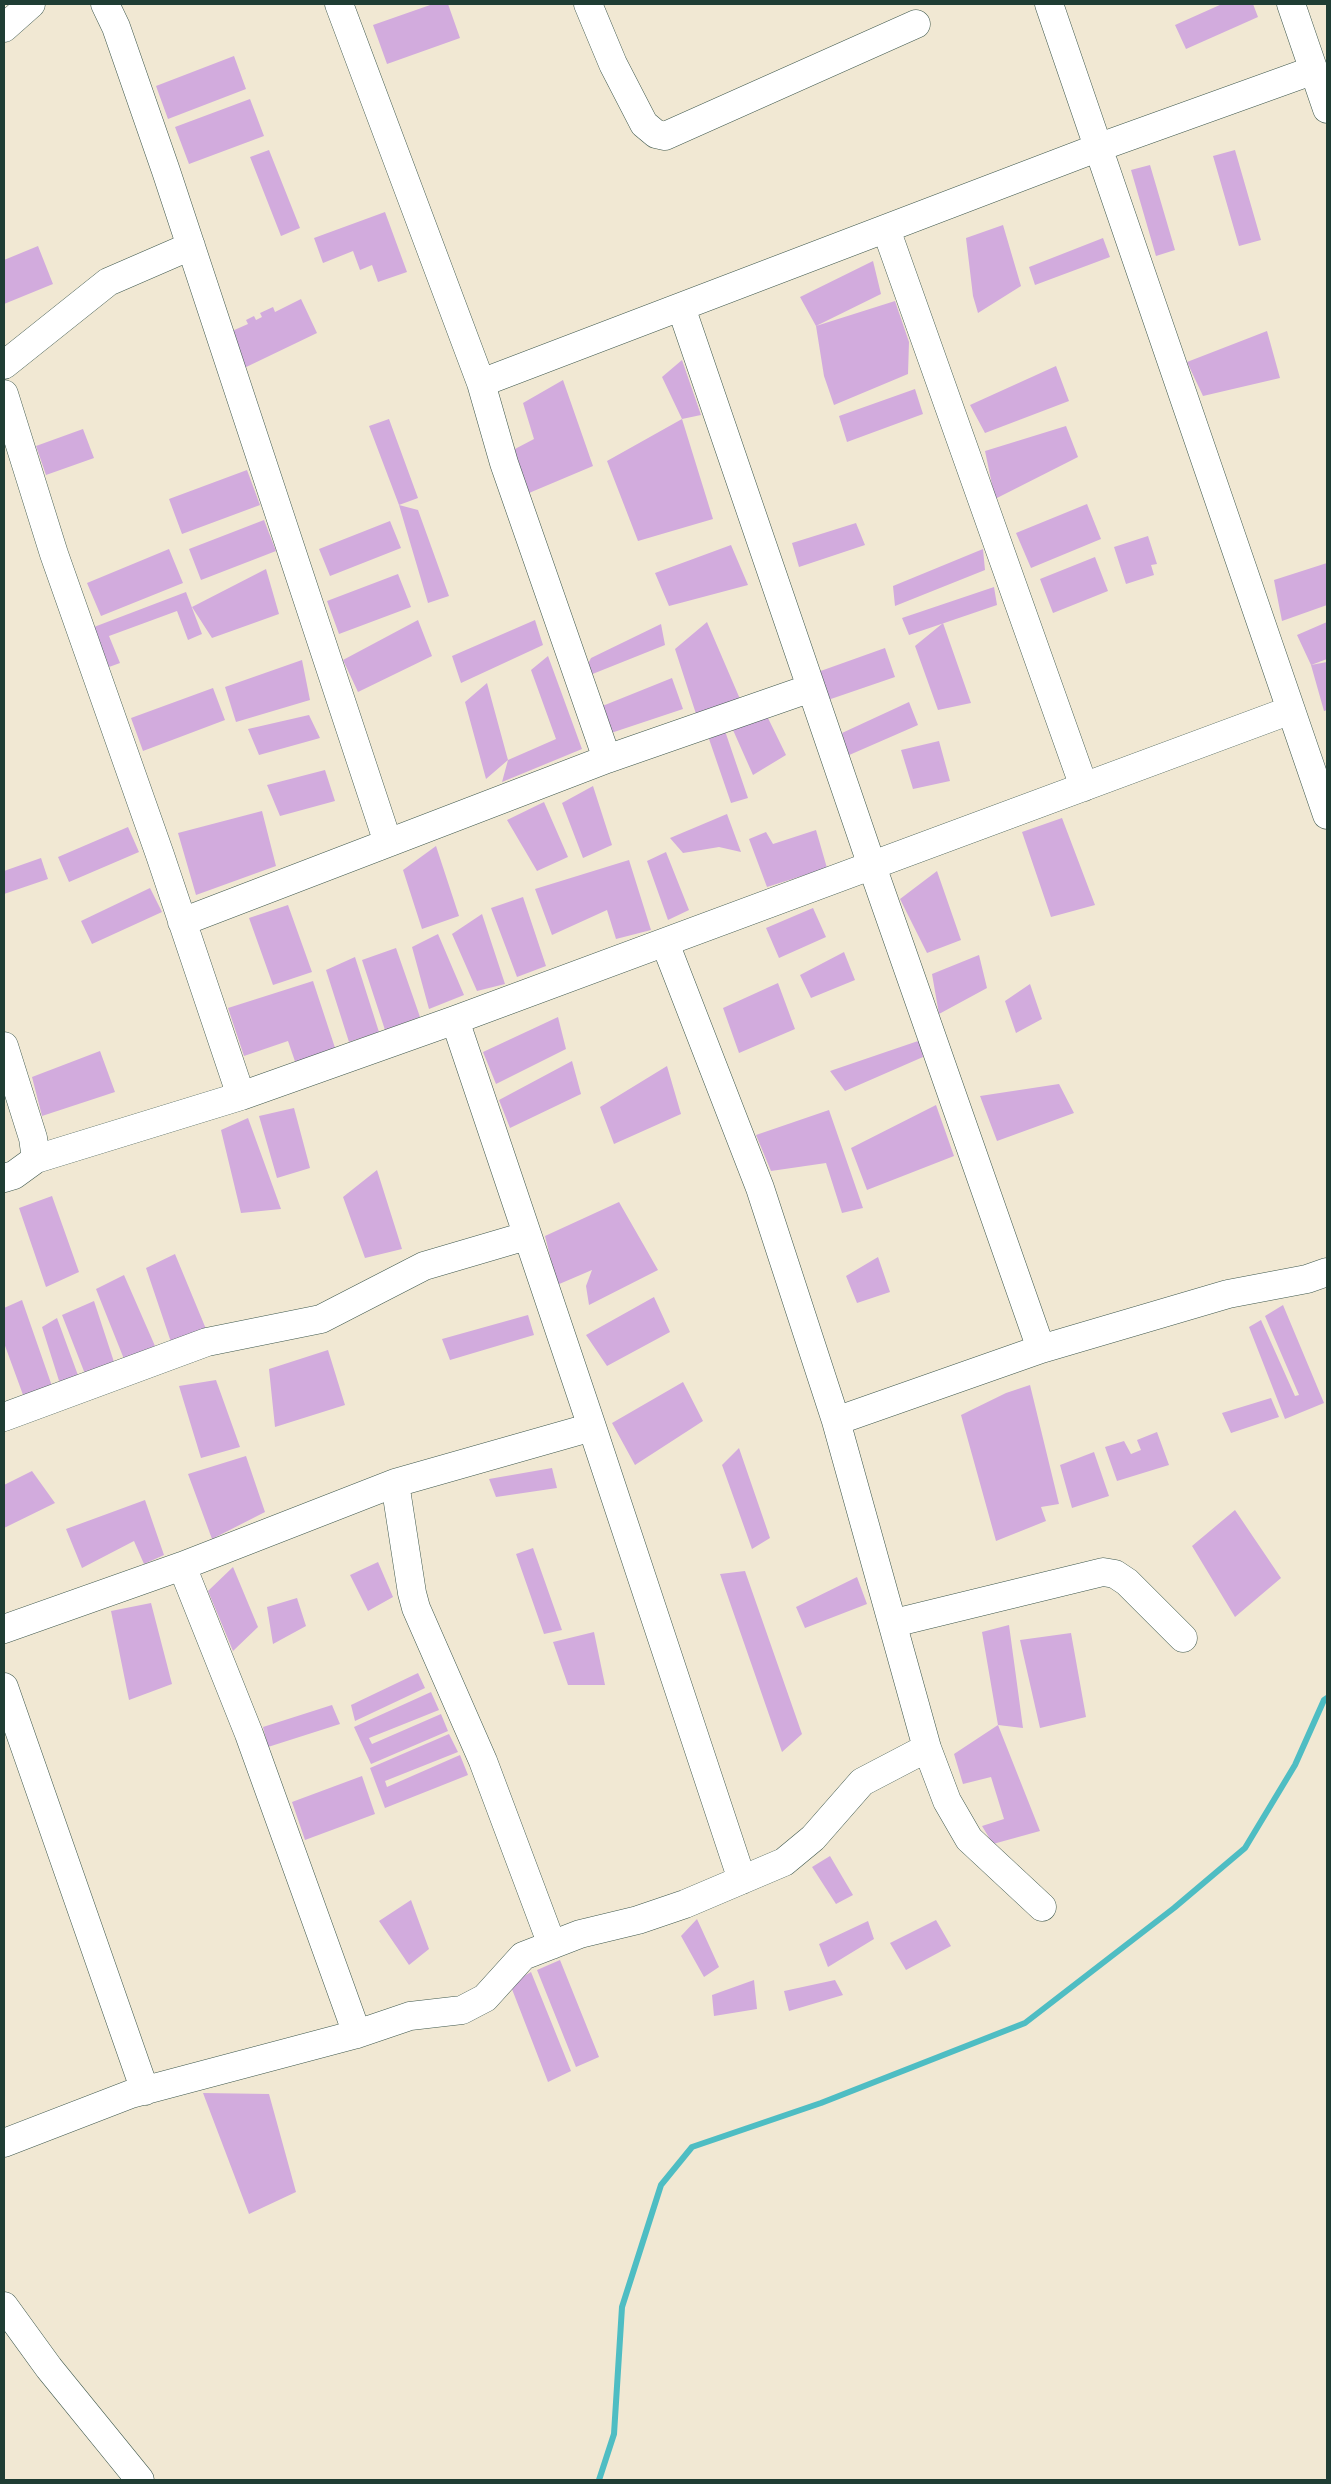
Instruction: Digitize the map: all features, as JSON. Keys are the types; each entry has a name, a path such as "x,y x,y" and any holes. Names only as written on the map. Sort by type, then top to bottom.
{"street":[{"path":"4,28 31,4"},
{"path":"105,4 116,27 191,246 388,842"},
{"path":"339,4 481,383 504,463 607,759"},
{"path":"588,4 613,64 644,124 656,134 665,136 916,24"},
{"path":"1050,4 1327,815"},
{"path":"1291,4 1327,109"},
{"path":"481,383 1098,148 1314,70"},
{"path":"886,229 1084,787"},
{"path":"4,365 108,282 191,246"},
{"path":"681,307 872,866 1041,1349"},
{"path":"4,394 52,545 241,1096"},
{"path":"182,922 607,759 811,688"},
{"path":"4,1178 14,1175 36,1159 241,1096 455,1020 1291,710"},
{"path":"665,943 760,1188 836,1422 894,1622 927,1748 947,1801 969,1839 1042,1906"},
{"path":"455,1020 742,1880"},
{"path":"4,1046 29,1122 36,1159"},
{"path":"4,1417 207,1342 321,1319 424,1266 526,1236"},
{"path":"836,1422 1041,1349 1228,1294 1308,1279 1327,1272"},
{"path":"4,1629 182,1566 395,1483 592,1427"},
{"path":"395,1483 416,1608 483,1761 552,1945"},
{"path":"182,1566 249,1734 357,2034"},
{"path":"894,1622 1102,1572 1115,1574 1127,1582 1183,1638"},
{"path":"4,1687 145,2091"},
{"path":"4,2143 145,2091 357,2034 410,2016 462,2010 485,1998 523,1956 580,1934 666,1911 784,1862 814,1838 862,1782 927,1748"},
{"path":"4,2306 49,2368 140,2480"}],"building":[{"path":"433,4 448,4 460,38 387,64 373,25"},
{"path":"1222,4 1253,4 1258,17 1186,49 1175,25"},
{"path":"234,56 246,89 168,119 156,86"},
{"path":"250,99 264,136 189,164 175,127"},
{"path":"269,150 300,228 281,236 250,157"},
{"path":"1235,150 1261,240 1239,246 1213,156"},
{"path":"1150,165 1175,250 1156,256 1131,170"},
{"path":"385,212 407,272 378,282 372,265 360,270 353,251 323,263 314,238"},
{"path":"1003,225 1021,286 978,313 973,296 966,238"},
{"path":"1103,238 1110,257 1035,285 1029,267"},
{"path":"38,246 53,284 4,304 4,260"},
{"path":"873,261 881,294 816,326 800,297"},
{"path":"301,299 317,333 240,370 223,335 248,324 246,320 254,316 256,320 262,317 260,313 273,307 275,312"},
{"path":"895,301 909,342 908,374 834,405 824,376 816,326"},
{"path":"1267,331 1280,378 1203,396 1187,362"},
{"path":"682,360 701,415 682,419 662,377"},
{"path":"1056,366 1069,401 985,433 970,405"},
{"path":"563,380 593,466 529,493 513,450 534,439 523,403"},
{"path":"915,389 923,414 847,442 839,416"},
{"path":"389,419 418,498 399,505 369,426"},
{"path":"682,419 713,519 638,541 607,461"},
{"path":"1066,426 1078,457 995,499 985,451"},
{"path":"83,429 94,458 46,475 36,446"},
{"path":"247,470 260,505 182,534 169,499"},
{"path":"1087,504 1101,539 1031,568 1016,533"},
{"path":"399,505 418,510 449,596 428,603"},
{"path":"264,520 276,551 201,580 189,549"},
{"path":"390,521 401,548 330,576 319,549"},
{"path":"856,523 865,545 799,567 792,543"},
{"path":"1148,536 1157,564 1151,565 1154,575 1126,584 1114,547"},
{"path":"731,545 748,585 669,606 655,573"},
{"path":"169,549 183,583 101,616 87,583"},
{"path":"983,549 985,570 895,606 893,586"},
{"path":"1095,557 1108,591 1053,613 1040,579"},
{"path":"1327,563 1327,605 1282,621 1274,580"},
{"path":"266,569 279,614 212,638 192,607"},
{"path":"398,574 411,607 339,634 327,601"},
{"path":"994,587 997,605 909,635 902,618"},
{"path":"186,592 202,634 188,640 177,611 109,636 120,663 109,667 94,627"},
{"path":"418,620 432,656 358,692 343,660"},
{"path":"535,620 543,645 461,683 452,656"},
{"path":"707,622 740,699 697,717 675,649"},
{"path":"1327,622 1327,659 1311,665 1297,635"},
{"path":"943,623 971,703 938,710 915,646"},
{"path":"661,624 665,645 580,679 591,658"},
{"path":"885,648 895,677 825,701 815,673"},
{"path":"548,656 582,749 502,782 508,760 556,739 531,670"},
{"path":"302,660 310,700 236,722 225,687"},
{"path":"1327,662 1327,710 1324,711 1311,665"},
{"path":"672,678 683,709 599,737 590,711"},
{"path":"487,683 508,760 486,779 465,702"},
{"path":"213,688 225,720 143,751 131,718"},
{"path":"909,702 918,725 847,756 842,733"},
{"path":"309,715 320,738 259,755 248,729"},
{"path":"767,716 786,755 753,775 733,730"},
{"path":"725,731 748,798 731,803 709,739"},
{"path":"939,741 950,781 913,789 901,750"},
{"path":"325,770 335,801 280,816 267,785"},
{"path":"593,786 612,845 583,858 562,803"},
{"path":"544,802 568,857 537,871 507,820"},
{"path":"262,811 276,866 196,895 178,833"},
{"path":"727,814 741,852 719,847 683,853 670,838"},
{"path":"1062,818 1095,905 1051,917 1022,832"},
{"path":"128,827 139,852 69,882 58,857"},
{"path":"816,830 827,868 767,887 749,839 766,832 773,844"},
{"path":"436,846 459,916 422,929 403,870"},
{"path":"666,852 689,910 668,920 647,861"},
{"path":"41,858 48,879 4,894 4,871"},
{"path":"629,860 651,930 616,939 607,910 552,935 535,889"},
{"path":"937,871 961,940 927,953 900,899"},
{"path":"150,888 162,912 92,944 81,921"},
{"path":"523,897 546,966 517,977 491,908"},
{"path":"288,905 312,972 273,985 249,918"},
{"path":"813,908 826,937 779,958 766,928"},
{"path":"482,914 505,984 477,991 452,934"},
{"path":"438,934 464,995 429,1009 412,947"},
{"path":"396,948 420,1017 385,1030 362,960"},
{"path":"844,952 855,980 811,998 800,975"},
{"path":"979,955 987,988 939,1014 932,974"},
{"path":"355,957 379,1032 349,1042 326,970"},
{"path":"313,981 339,1060 299,1073 288,1041 244,1056 228,1008"},
{"path":"778,983 795,1029 739,1053 723,1008"},
{"path":"1030,984 1042,1019 1016,1033 1005,1001"},
{"path":"558,1017 566,1049 496,1084 483,1052"},
{"path":"921,1040 923,1057 845,1091 830,1071"},
{"path":"100,1051 115,1092 42,1116 32,1077"},
{"path":"572,1061 581,1094 510,1128 499,1100"},
{"path":"667,1066 681,1114 614,1144 600,1107"},
{"path":"1059,1084 1074,1113 997,1141 980,1096"},
{"path":"936,1105 954,1156 867,1190 851,1148"},
{"path":"294,1108 310,1168 277,1178 259,1116"},
{"path":"829,1110 863,1208 842,1213 826,1163 771,1171 756,1135"},
{"path":"248,1118 281,1209 241,1213 221,1130"},
{"path":"377,1170 402,1249 365,1258 343,1197"},
{"path":"52,1196 79,1272 46,1287 19,1208"},
{"path":"619,1202 658,1270 589,1305 586,1286 592,1270 557,1285 545,1236"},
{"path":"175,1254 206,1329 171,1342 146,1268"},
{"path":"878,1257 890,1292 857,1303 846,1276"},
{"path":"124,1275 155,1346 124,1359 96,1289"},
{"path":"654,1297 670,1332 607,1366 586,1335"},
{"path":"22,1300 53,1389 26,1403 4,1343 4,1308"},
{"path":"94,1301 115,1365 87,1379 62,1315"},
{"path":"1283,1305 1324,1403 1285,1419 1249,1327 1261,1320 1295,1396 1299,1395 1265,1316"},
{"path":"528,1315 534,1335 450,1360 442,1339"},
{"path":"57,1318 79,1378 61,1387 42,1327"},
{"path":"328,1350 345,1405 275,1427 269,1369"},
{"path":"216,1380 240,1447 201,1458 179,1386"},
{"path":"683,1382 703,1421 635,1465 612,1423"},
{"path":"1030,1385 1059,1504 1041,1507 1046,1521 996,1541 961,1415 1006,1393"},
{"path":"1271,1398 1279,1417 1231,1433 1222,1413"},
{"path":"1157,1432 1169,1465 1117,1481 1105,1447 1124,1441 1131,1454 1141,1450 1137,1440"},
{"path":"739,1448 770,1538 752,1549 722,1465"},
{"path":"1094,1452 1109,1496 1072,1508 1060,1465"},
{"path":"246,1456 265,1512 212,1539 188,1474"},
{"path":"552,1468 557,1488 496,1497 489,1479"},
{"path":"32,1471 55,1503 4,1528 4,1485"},
{"path":"145,1500 164,1555 144,1564 134,1541 82,1568 66,1529"},
{"path":"1235,1510 1281,1578 1235,1617 1192,1546"},
{"path":"533,1548 562,1630 544,1634 516,1554"},
{"path":"378,1562 393,1597 368,1611 350,1575"},
{"path":"233,1567 258,1627 233,1651 208,1591"},
{"path":"745,1571 802,1734 782,1752 720,1574"},
{"path":"857,1577 867,1604 805,1628 796,1607"},
{"path":"297,1598 306,1626 273,1644 267,1607"},
{"path":"151,1603 172,1684 129,1700 111,1611"},
{"path":"1009,1625 1023,1728 998,1725 982,1632"},
{"path":"594,1632 605,1685 568,1685 553,1642"},
{"path":"1071,1633 1086,1717 1040,1728 1020,1640"},
{"path":"418,1673 425,1688 355,1721 351,1705"},
{"path":"431,1692 439,1710 369,1738 372,1744 441,1714 448,1731 371,1764 354,1727"},
{"path":"332,1705 340,1724 268,1747 263,1727"},
{"path":"998,1725 1040,1831 993,1844 982,1826 1004,1819 991,1777 963,1784 954,1754"},
{"path":"449,1734 458,1752 385,1781 387,1787 460,1755 468,1775 385,1808 370,1768"},
{"path":"362,1776 375,1814 305,1840 292,1802"},
{"path":"830,1856 853,1895 836,1904 812,1867"},
{"path":"411,1900 429,1949 409,1965 379,1921"},
{"path":"697,1919 719,1967 704,1977 681,1936"},
{"path":"936,1920 951,1946 906,1970 890,1943"},
{"path":"868,1921 874,1939 828,1967 819,1944"},
{"path":"560,1960 599,2057 576,2067 537,1970"},
{"path":"531,1972 571,2071 548,2082 510,1984"},
{"path":"754,1980 757,2009 714,2016 712,1995"},
{"path":"835,1980 843,1995 789,2011 784,1991"},
{"path":"203,2093 269,2094 296,2192 249,2214"}],"waterway":[{"path":"599,2480 614,2434 622,2307 661,2185 692,2147 821,2103 1025,2023 1174,1908 1245,1848 1295,1765 1324,1700 1327,1698"}]}
